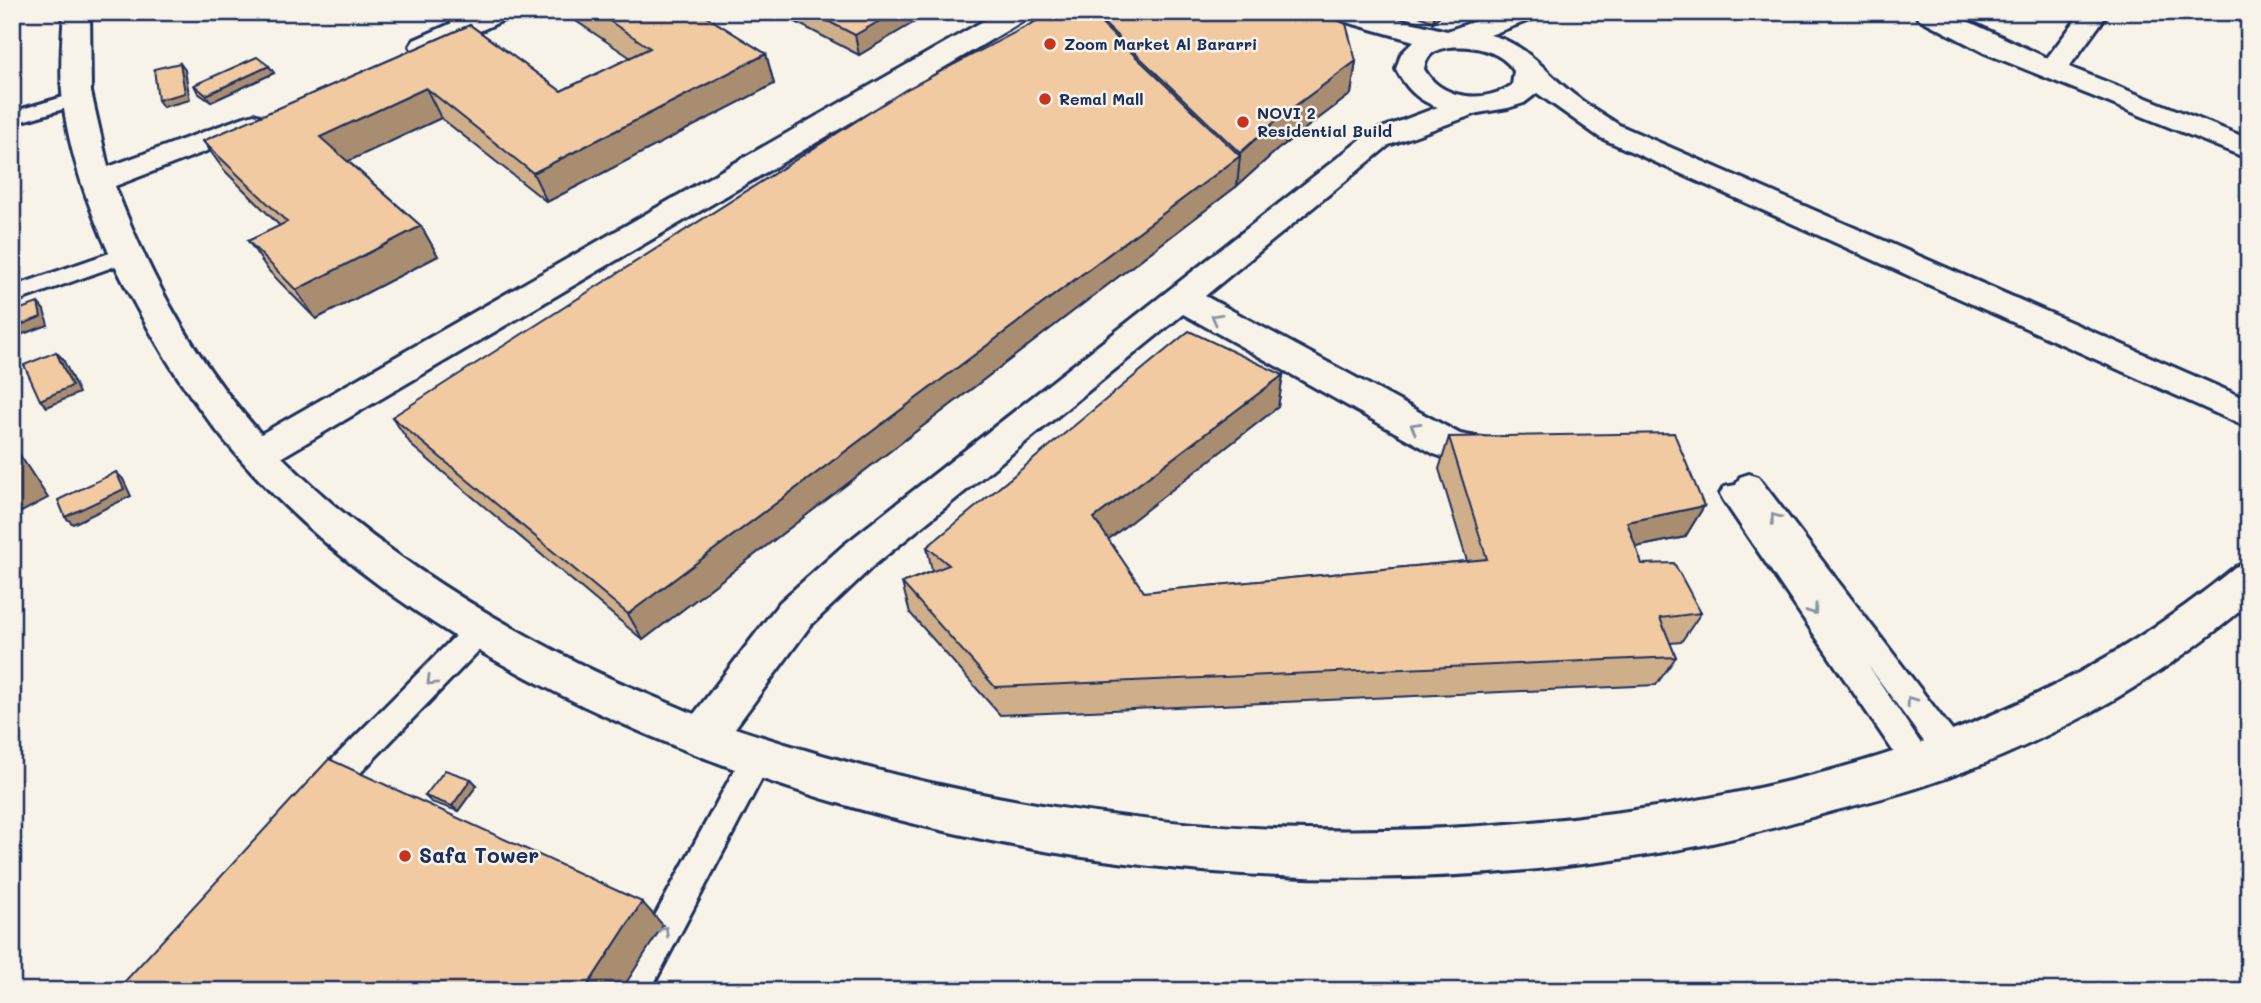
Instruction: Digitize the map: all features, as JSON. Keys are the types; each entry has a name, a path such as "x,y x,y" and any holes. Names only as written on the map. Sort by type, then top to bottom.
{"street":[{"path":"77,12 77,99 99,181 127,254 184,360 257,454 318,514 391,574 478,632 583,687 702,737 859,788 965,813 1150,844 1339,855 1528,848 1708,822 1937,761 2048,711 2146,656 2229,597 2249,579"},
{"path":"401,57 499,12"},
{"path":"257,454 1020,12"},
{"path":"1379,139 1405,97 1413,56 1426,45 1526,12"},
{"path":"702,737 767,648 825,583 1379,139 1409,126 1518,96 1529,80 1523,64 1545,12"},
{"path":"1927,12 1995,47 2249,150"},
{"path":"2052,71 2095,12"},
{"path":"1349,16 1452,38 1491,43 1523,64 1565,102 1609,131 2249,415"},
{"path":"1349,16 1411,69 1435,96 1609,131"},
{"path":"2151,110 2249,140"},
{"path":"99,181 208,143 278,113"},
{"path":"1181,298 1447,444 1480,453 1533,451"}],"lane":[{"path":"12,118 77,99"},
{"path":"12,295 127,254"},
{"path":"1741,489 1937,761"},
{"path":"302,811 478,632"},
{"path":"631,991 758,757"}],"building":[{"path":"596,12 699,12 766,54 533,173 426,88 320,137 421,226 296,290 248,241 287,222 203,141 470,25 561,91 650,48"},
{"path":"810,12 895,12 855,35"},
{"path":"1048,12 1089,12 1240,156 628,614 392,417 905,90 1048,15"},
{"name":"NOVI 2 Residential Build","path":"1092,12 1320,12 1346,24 1356,61 1280,117 1240,153"},
{"path":"257,57 269,66 206,95 194,85"},
{"path":"180,63 185,93 158,100 154,69"},
{"path":"38,303 41,317 13,328 12,312"},
{"path":"1189,331 1283,375 1094,518 1144,592 1487,559 1449,437 1674,433 1704,506 1627,522 1642,564 1674,563 1701,613 1660,618 1676,657 995,687 902,583 949,565 927,547"},
{"path":"56,352 72,386 40,400 24,365"},
{"path":"116,472 124,489 65,517 58,500"},
{"name":"Safa Tower","path":"329,759 642,902 584,991 116,991"},
{"path":"445,770 471,779 452,806 425,796"}],"place":[{"name":"Zoom Market Al Bararri","path":"1050,44"},
{"name":"Remal Mall","path":"1045,99"},
{"name":"NOVI 2 Residential Build","path":"1243,122"},
{"name":"Safa Tower","path":"405,856"}]}
